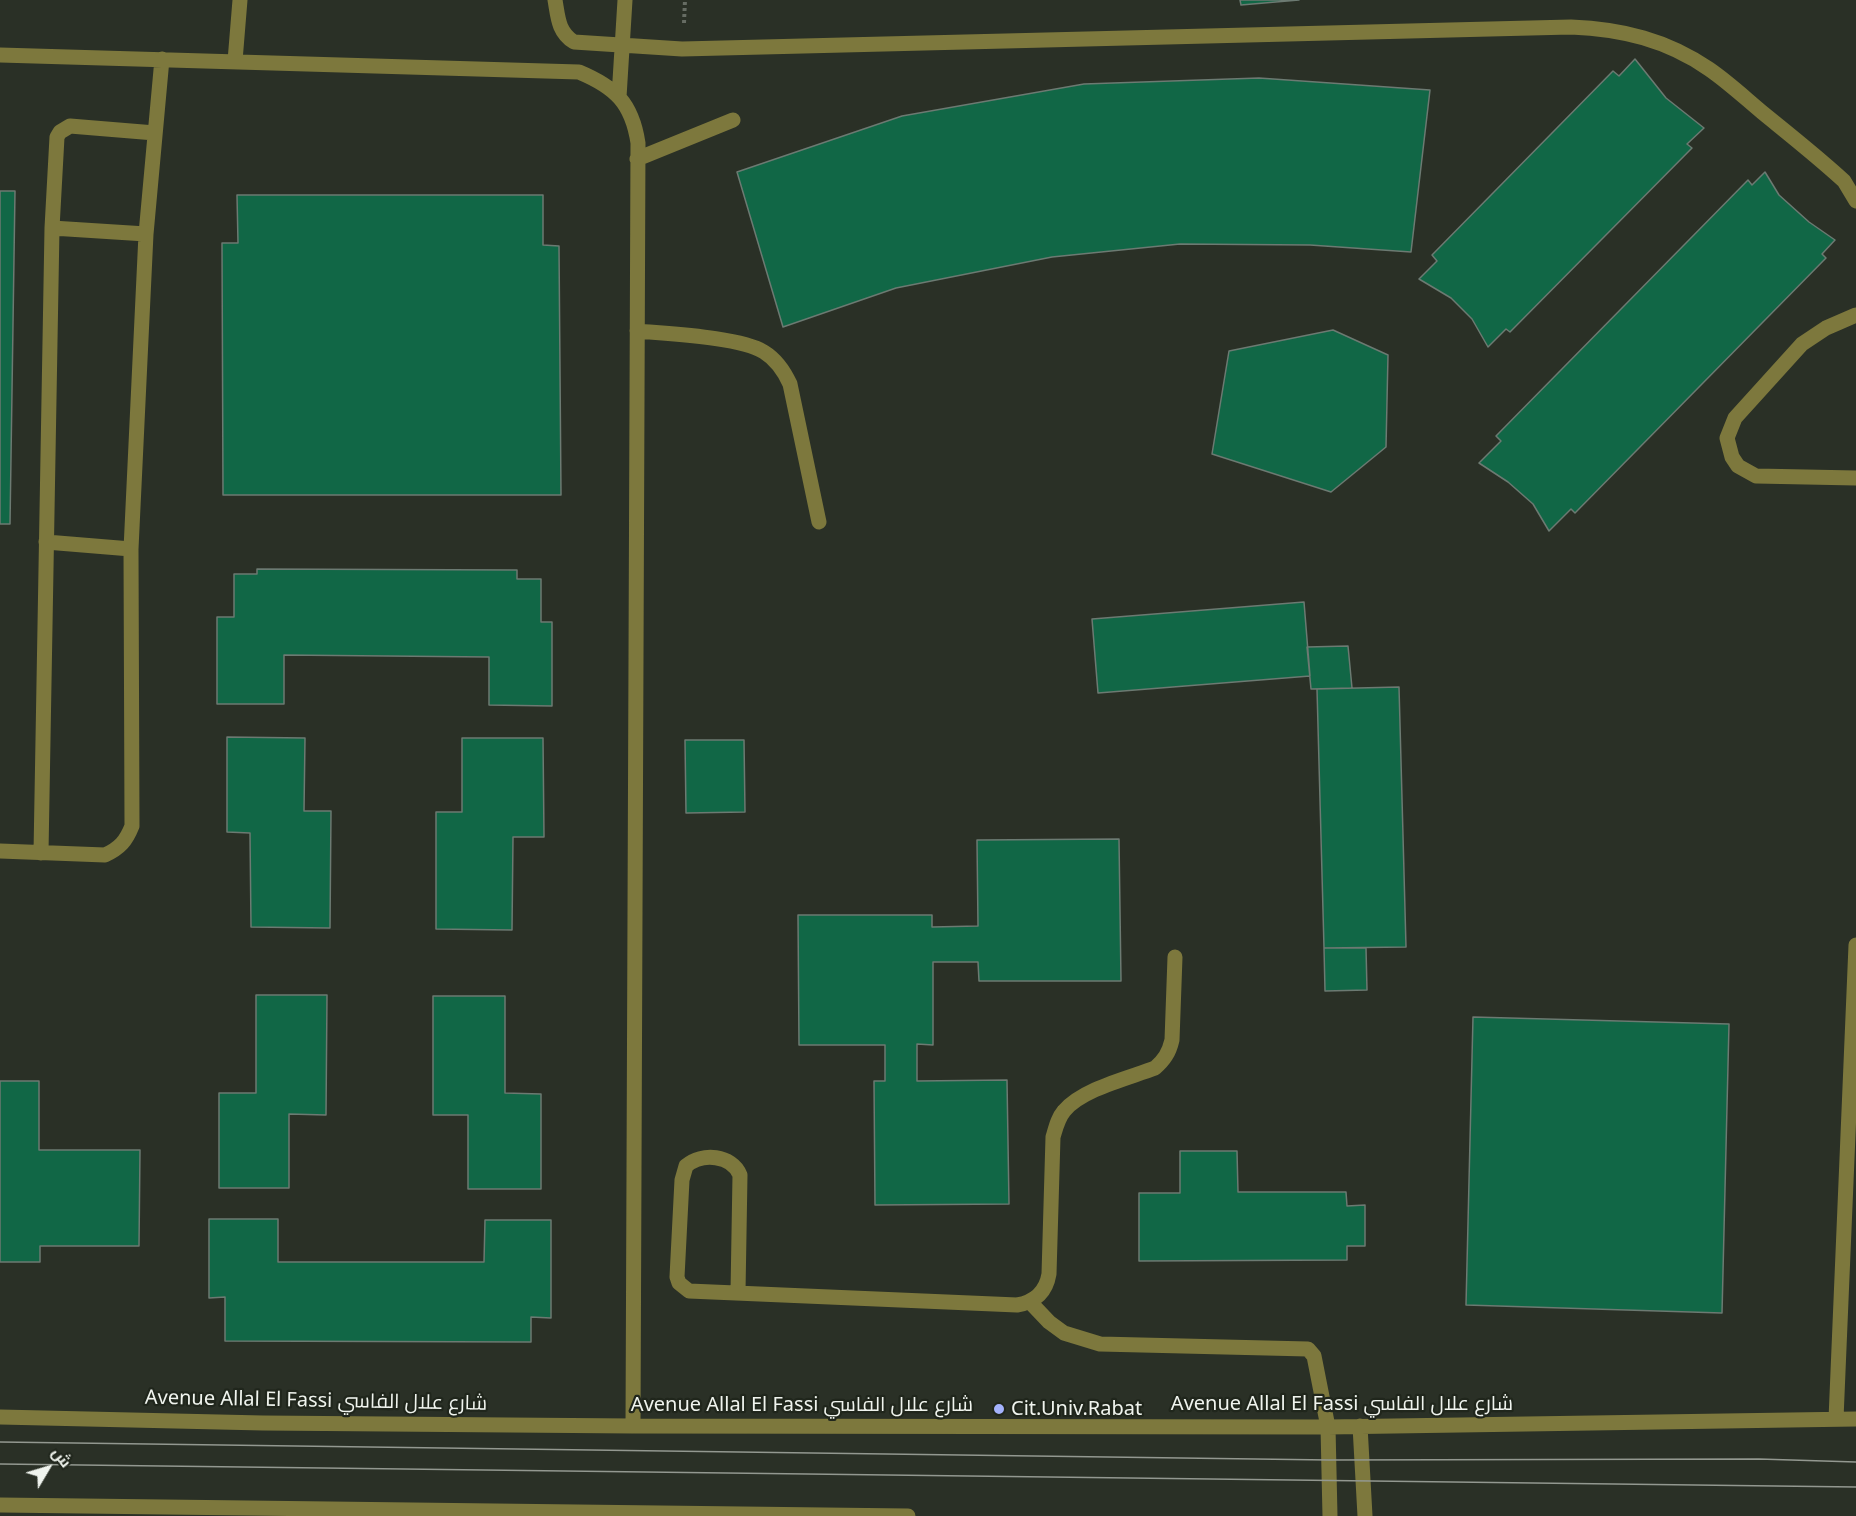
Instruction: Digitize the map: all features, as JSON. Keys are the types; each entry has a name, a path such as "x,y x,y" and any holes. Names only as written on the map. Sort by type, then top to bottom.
{"street":[{"path":"235,60 240,0"},
{"path":"555,0 560,28 574,42 682,49 1601,28 1630,33 1659,42 1686,54 1712,70 1844,181 1856,201"},
{"path":"619,97 625,0"},
{"path":"0,55 235,60 579,72 601,81 619,97 629,111 638,143 633,1426"},
{"path":"0,851 105,855 118,849 127,839 132,826 131,549 146,234 162,59"},
{"path":"637,159 733,120"},
{"path":"40,854 52,228 56,143 60,132 70,126 154,133"},
{"path":"52,228 146,234"},
{"path":"1856,315 1827,328 1802,344 1735,418 1728,438 1728,448 1737,466 1756,476 1856,478"},
{"path":"637,331 744,344 764,352 775,360 784,371 790,384 819,522"},
{"path":"46,542 131,549"},
{"path":"1836,1419 1853,1084 1856,945"},
{"path":"738,1292 740,1175 738,1169 726,1160 698,1158 686,1166 683,1173 677,1276 679,1283 689,1291 1011,1305 1030,1302 1041,1293 1048,1274 1053,1137 1057,1122 1065,1109 1076,1099 1155,1068 1163,1061 1169,1052 1172,1040 1175,957"},
{"path":"1030,1302 1048,1322 1064,1333 1100,1344 1308,1349 1314,1356 1328,1426 1330,1516"},
{"name":"Avenue Allal El Fassi شارع علال الفاسي","path":"0,1417 263,1423 633,1426 1328,1426 1856,1419"},
{"path":"1360,1425 1365,1516"},
{"path":"0,1505 908,1516"}],"building":[{"path":"1240,0 1299,0 1241,5"},
{"path":"1635,59 1666,98 1704,128 1687,144 1692,148 1510,332 1506,329 1488,347 1472,319 1451,298 1419,279 1437,261 1432,255 1613,71 1619,76"},
{"path":"1259,78 1430,90 1411,252 1310,245 1180,244 1052,257 896,288 783,327 737,172 902,116 1084,84"},
{"path":"1765,172 1779,195 1809,222 1835,240 1822,254 1826,258 1575,513 1571,509 1549,531 1533,504 1508,482 1479,463 1501,441 1496,436 1748,180 1752,185"},
{"path":"0,191 15,191 10,524 0,524"},
{"path":"237,195 543,195 543,245 559,246 561,495 223,495 222,243 238,243"},
{"path":"1333,330 1388,355 1386,447 1331,492 1212,454 1229,351"},
{"path":"257,569 517,570 517,579 541,579 541,622 552,622 552,706 489,705 489,657 284,655 284,704 217,704 217,617 234,617 234,574 257,574"},
{"path":"1304,602 1310,676 1098,693 1092,619"},
{"path":"1348,646 1352,688 1311,689 1307,647"},
{"path":"1399,687 1406,947 1324,948 1317,689"},
{"path":"227,737 305,738 304,811 331,811 330,928 251,927 250,833 227,832"},
{"path":"462,738 543,738 544,837 513,837 512,930 436,929 436,812 462,812"},
{"path":"685,740 744,740 745,812 686,813"},
{"path":"1119,839 1121,981 979,981 978,962 933,962 933,1045 917,1044 917,1081 1007,1080 1009,1204 875,1205 874,1081 885,1081 885,1045 799,1045 798,915 932,915 932,927 978,926 977,840"},
{"path":"1324,948 1366,948 1367,990 1325,991"},
{"path":"256,995 327,995 326,1115 289,1114 289,1188 219,1188 219,1093 256,1093"},
{"path":"433,996 505,996 505,1093 541,1094 541,1189 468,1189 468,1115 433,1115"},
{"path":"1473,1017 1729,1024 1722,1313 1466,1305"},
{"path":"0,1081 39,1081 39,1150 140,1150 139,1246 40,1246 40,1262 0,1262"},
{"path":"1180,1151 1237,1151 1238,1192 1346,1192 1347,1206 1365,1205 1365,1246 1347,1246 1347,1260 1139,1261 1139,1193 1180,1193"},
{"path":"209,1219 278,1219 278,1262 484,1262 485,1220 551,1220 551,1318 531,1317 531,1342 225,1341 225,1297 209,1298"}],"tram line":[{"path":"0,1442 1329,1460 1759,1459 1856,1462"},
{"path":"0,1464 1856,1487"}],"place":[{"name":"Cit.Univ.Rabat","path":"999,1409"}]}
